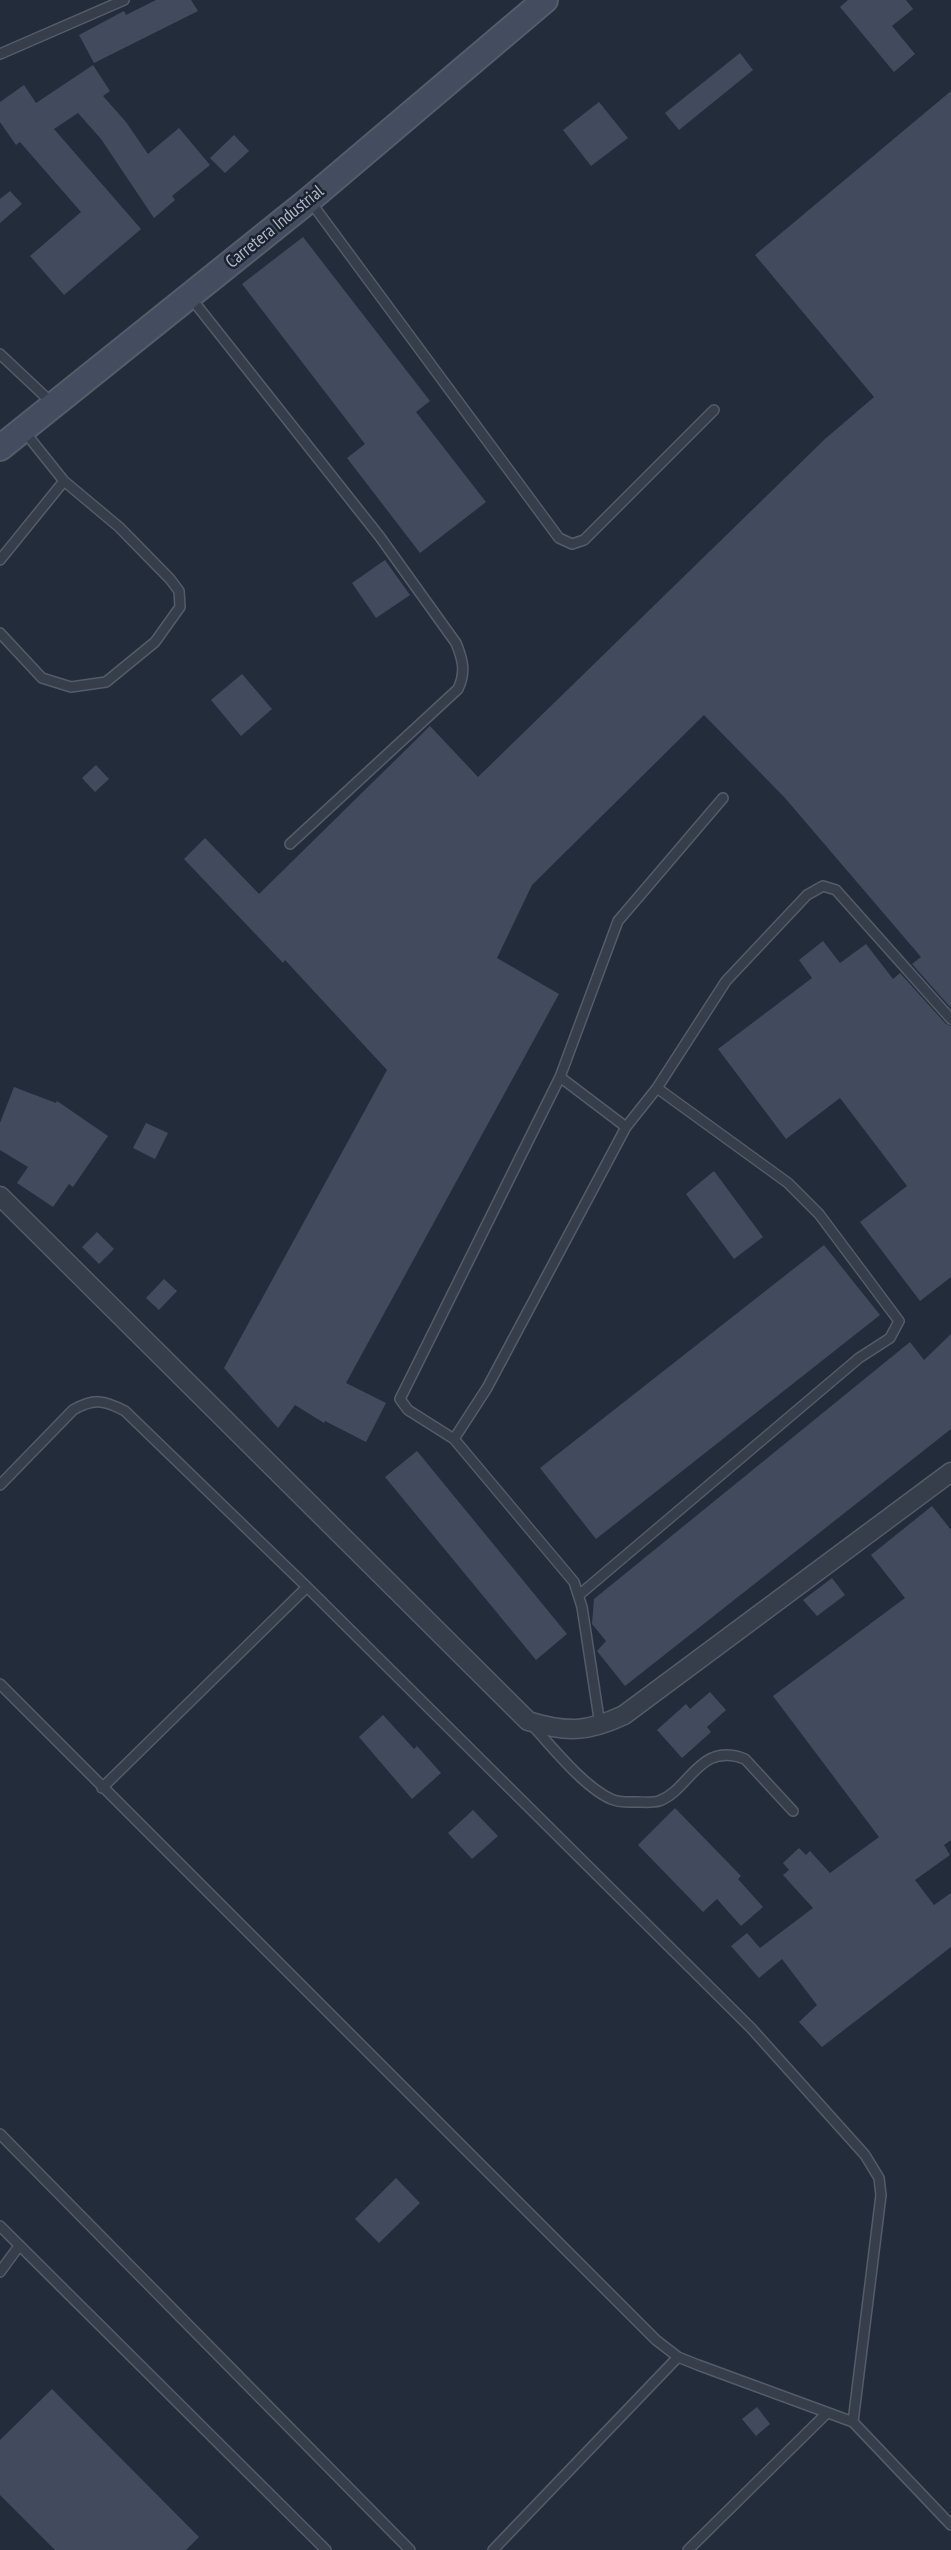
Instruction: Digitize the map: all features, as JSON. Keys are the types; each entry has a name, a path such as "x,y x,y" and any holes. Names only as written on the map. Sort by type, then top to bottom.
{"main road":[{"name":"Carretera Industrial","path":"0,448 309,200 545,0"}],"street":[{"path":"0,1196 528,1721 558,1730 601,1726 624,1716 951,1472"}],"lane":[{"path":"0,54 124,0"},
{"path":"309,200 559,538 572,544 584,540 714,410"},
{"path":"190,295 380,537 456,643 463,661 464,677 458,689 290,844"},
{"path":"0,354 52,404"},
{"path":"0,633 41,678 71,687 106,682 155,642 180,607 179,592 170,579 120,527 64,481 23,430"},
{"path":"0,560 64,481"},
{"path":"601,1726 579,1595 574,1582 454,1439 408,1410 400,1399 559,1077 618,921 723,798"},
{"path":"454,1439 487,1388 626,1127 657,1088 726,981 807,895 823,886 836,890 951,1019"},
{"path":"559,1077 626,1127"},
{"path":"579,1595 859,1358 890,1338 899,1321 820,1214 789,1183 657,1088"},
{"path":"0,1485 73,1410 86,1402 107,1402 125,1410 751,2028 865,2155 879,2178 881,2195 853,2421"},
{"path":"102,1787 307,1587"},
{"path":"0,1684 646,2330 677,2357 853,2421 951,2525"},
{"path":"528,1721 572,1769 611,1799 624,1802 656,1802 704,1762 735,1755 745,1759 793,1811"},
{"path":"0,2134 410,2550"},
{"path":"0,2226 326,2550"},
{"path":"0,2272 19,2246"},
{"path":"493,2550 677,2357"},
{"path":"688,2550 827,2413"}],"building":[{"path":"156,0 191,0 198,11 94,63 79,35 124,11 126,15"},
{"path":"848,0 906,0 913,9 892,26 915,54 894,72 840,7"},
{"path":"740,53 753,70 679,130 665,113"},
{"path":"93,65 110,91 103,96 126,122 148,154 179,128 210,165 172,196 175,200 154,218 101,139 78,113 54,129 141,229 64,295 30,256 81,212 20,142 16,145 0,122 0,102 24,85 36,103"},
{"path":"951,91 951,1008 912,964 921,957 785,798 704,715 532,885 497,958 559,994 346,1383 386,1403 366,1442 325,1421 324,1423 295,1405 278,1428 224,1368 387,1070 285,960 283,963 184,859 205,838 259,894 430,726 478,777 825,439 874,397 755,255"},
{"path":"599,102 628,138 591,166 563,130"},
{"path":"234,135 249,151 225,173 210,158"},
{"path":"10,191 22,204 0,223 0,199"},
{"path":"303,237 430,401 416,412 486,502 420,553 347,458 365,444 242,284"},
{"path":"385,560 410,595 376,618 352,583"},
{"path":"242,674 272,709 241,736 211,700"},
{"path":"96,765 109,779 95,792 82,778"},
{"path":"823,941 840,963 866,944 893,979 900,973 946,1024 951,1026 951,1277 920,1301 860,1222 907,1186 840,1098 786,1139 718,1049 812,978 799,960"},
{"path":"14,1087 56,1103 57,1101 108,1136 73,1187 69,1184 53,1207 17,1183 28,1167 0,1150 0,1123"},
{"path":"146,1123 168,1133 155,1159 133,1148"},
{"path":"714,1171 763,1237 734,1259 686,1194"},
{"path":"97,1232 114,1249 99,1264 82,1247"},
{"path":"824,1245 880,1315 596,1539 540,1468"},
{"path":"164,1279 177,1291 159,1310 146,1298"},
{"path":"951,1334 951,1429 625,1686 597,1651 606,1641 592,1624 594,1599 910,1342 924,1360"},
{"path":"417,1451 567,1634 536,1660 385,1477"},
{"path":"932,1506 951,1530 951,1840 944,1845 950,1855 915,1880 934,1905 951,1893 951,1947 822,2047 799,2022 817,2005 782,1959 759,1978 731,1946 747,1933 760,1948 813,1908 783,1875 789,1870 783,1863 799,1848 806,1855 810,1851 830,1873 879,1837 773,1696 905,1598 871,1555"},
{"path":"832,1578 845,1595 817,1616 803,1600"},
{"path":"710,1692 726,1710 707,1727 711,1732 682,1758 657,1730 686,1704 690,1709"},
{"path":"383,1715 414,1749 417,1746 441,1773 412,1799 359,1737"},
{"path":"675,1808 741,1876 738,1879 763,1907 741,1926 717,1899 703,1912 638,1845"},
{"path":"473,1810 498,1836 472,1859 448,1833"},
{"path":"396,2178 420,2203 379,2243 355,2219"},
{"path":"52,2389 199,2537 186,2550 55,2550 0,2495 0,2440"},
{"path":"757,2407 770,2424 756,2436 742,2419"}]}
